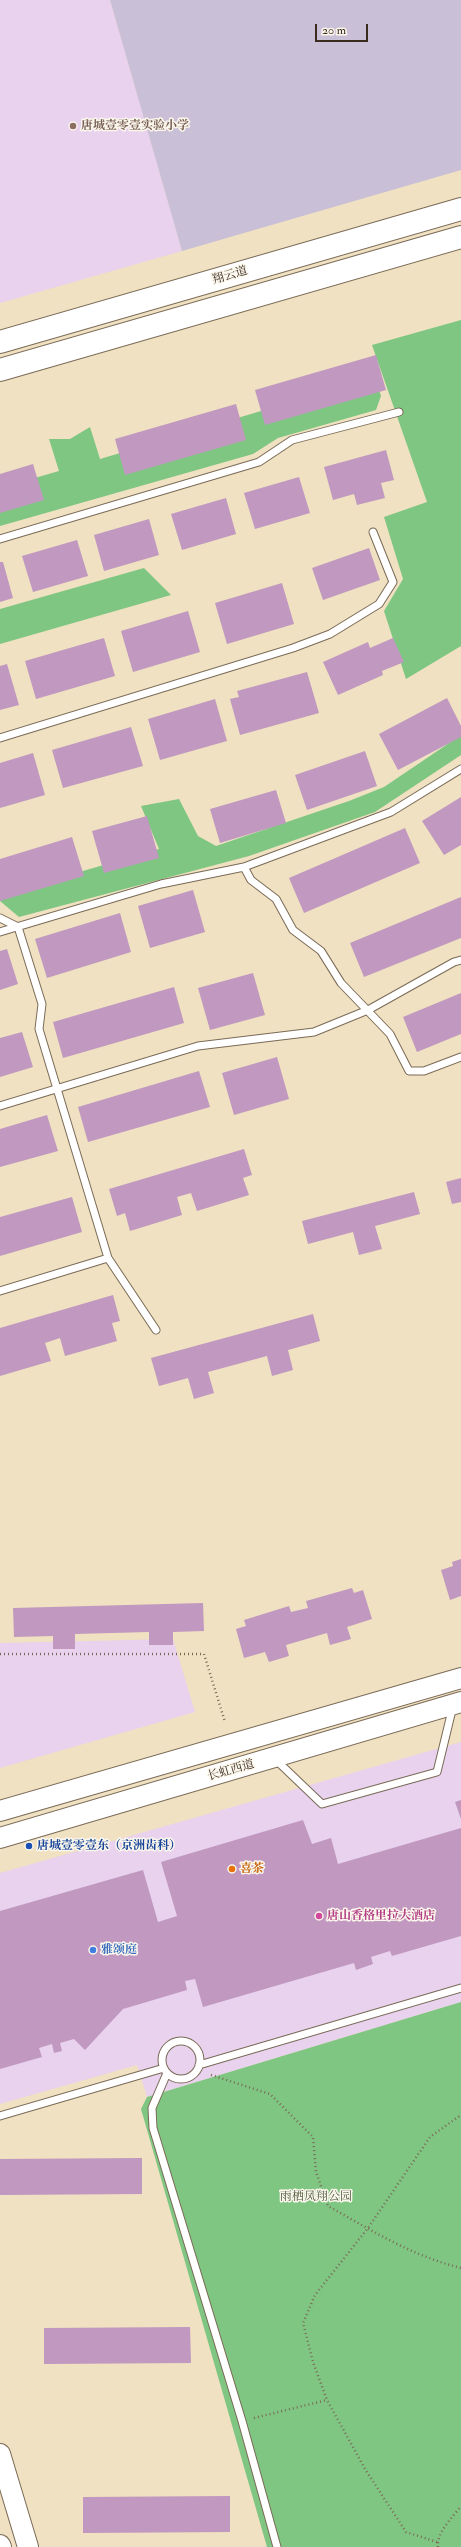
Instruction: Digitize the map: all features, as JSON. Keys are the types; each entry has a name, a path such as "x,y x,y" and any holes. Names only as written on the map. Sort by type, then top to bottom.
{"main road":[{"name":"翔云道","path":"0,342 461,209"},
{"path":"0,370 461,237"},
{"path":"0,1811 461,1678"},
{"name":"长虹西道","path":"0,1838 458,1703"},
{"path":"0,2454 28,2547"}],"lane":[{"path":"0,539 259,462 292,440 398,412"},
{"path":"0,738 294,648 330,634 379,604 393,582 373,532"},
{"path":"0,932 161,884 244,867 391,812 461,769"},
{"path":"244,867 251,880 276,899 293,930 321,951 341,983 390,1034 409,1071 424,1071 461,1056"},
{"path":"0,918 18,927 42,1004 39,1029 108,1258 156,1330"},
{"path":"0,1106 198,1046 314,1032 368,1010 454,962 461,960"},
{"path":"0,1291 108,1258"},
{"path":"275,1758 322,1804 437,1772 458,1703"},
{"path":"199,2065 461,1988"},
{"path":"0,2116 166,2071 179,2079 186,2078 196,2071 199,2065 200,2059 196,2048 185,2041 179,2041 173,2042 164,2050 162,2056 166,2071 152,2108 153,2128 242,2421 277,2547"}],"path":[{"path":"0,1654 204,1654 225,1722"},
{"path":"206,2073 270,2094 312,2137 316,2172 328,2206 419,2255 461,2268"},
{"path":"437,2542 406,2532 365,2469 327,2400 313,2362 303,2323 315,2295 368,2228 430,2137 461,2116"},
{"path":"242,2421 327,2400"},
{"path":"438,2547 437,2542 444,2528 461,2506"}],"shaded area":[{"name":"唐城壹零壹实验小学","path":"0,0 110,0 182,251 0,303"},
{"path":"110,0 461,0 461,170 182,251"},
{"path":"173,1639 195,1712 0,1768 0,1643"},
{"name":"唐山香格里拉大酒店","path":"461,1742 461,2002 147,2097 137,2065 0,2104 0,1873"}],"green space":[{"path":"461,320 461,646 406,679 384,611 403,579 384,517 427,502 372,345"},
{"path":"375,377 381,396 376,410 278,438 253,454 0,526 0,488 59,471 49,439 70,439 90,427 100,459"},
{"path":"144,568 171,595 0,644 0,609"},
{"path":"461,735 461,755 375,812 249,856 19,917 0,901 0,895 159,849 141,806 179,799 198,836 216,846 349,801 384,787"},
{"name":"雨栖凤翔公园","path":"461,2002 461,2547 267,2547 141,2109 147,2097"}],"building":[{"path":"376,355 386,390 265,425 255,390"},
{"path":"236,404 246,440 125,475 115,439"},
{"path":"386,450 394,480 381,483 385,498 357,505 354,494 333,500 324,467"},
{"path":"33,464 44,500 0,513 0,474"},
{"path":"299,477 310,513 255,529 244,493"},
{"path":"226,498 236,534 182,550 171,514"},
{"path":"149,519 159,555 104,571 94,535"},
{"path":"77,540 88,576 33,592 22,556"},
{"path":"369,548 380,580 323,600 312,568"},
{"path":"0,562 3,562 13,598 0,602"},
{"path":"282,583 294,624 227,644 215,603"},
{"path":"188,611 200,652 133,672 121,631"},
{"path":"104,638 115,676 36,699 25,661"},
{"path":"393,638 404,662 382,671 383,675 338,695 323,662 368,642 370,648"},
{"path":"7,664 19,705 0,710 0,666"},
{"path":"307,672 319,713 240,735 230,699 239,697 237,691"},
{"path":"447,698 461,726 461,737 398,770 379,734"},
{"path":"215,699 227,741 160,760 148,719"},
{"path":"131,727 143,766 63,788 52,750"},
{"path":"365,751 377,786 307,810 295,775"},
{"path":"33,753 45,795 0,808 0,763"},
{"path":"276,790 286,823 220,843 210,809"},
{"path":"461,797 461,845 444,855 422,821"},
{"path":"147,816 159,858 104,873 92,831"},
{"path":"405,828 420,863 304,913 289,878"},
{"path":"72,837 84,876 0,901 0,859"},
{"path":"193,890 205,932 150,948 138,906"},
{"path":"461,897 461,938 364,977 350,943"},
{"path":"120,913 131,952 47,978 35,939"},
{"path":"7,949 18,984 0,990 0,951"},
{"path":"253,973 265,1015 210,1030 198,988"},
{"path":"174,987 184,1023 63,1058 53,1022"},
{"path":"461,993 461,1034 417,1052 403,1017"},
{"path":"22,1032 33,1067 0,1077 0,1038"},
{"path":"277,1057 289,1099 234,1115 222,1073"},
{"path":"199,1071 210,1107 88,1142 78,1107"},
{"path":"47,1115 58,1151 0,1167 0,1129"},
{"path":"244,1149 252,1175 243,1178 249,1195 197,1211 191,1193 177,1197 182,1215 130,1231 125,1213 117,1216 109,1189"},
{"path":"461,1178 461,1202 452,1204 446,1182"},
{"path":"414,1192 420,1214 375,1226 382,1249 359,1255 353,1232 308,1244 302,1221"},
{"path":"72,1197 82,1232 0,1256 0,1217"},
{"path":"113,1295 120,1321 112,1323 117,1341 65,1356 60,1338 45,1343 51,1361 0,1376 0,1328"},
{"path":"313,1314 320,1341 288,1350 293,1370 272,1376 267,1356 208,1372 214,1393 194,1399 188,1378 159,1386 151,1358"},
{"path":"461,1559 461,1596 450,1600 441,1570 453,1566 452,1562"},
{"path":"352,1588 354,1593 363,1590 372,1619 347,1627 351,1639 330,1645 327,1633 286,1645 289,1656 269,1662 265,1652 244,1658 236,1629 246,1626 244,1620 289,1606 291,1612 308,1608 306,1601"},
{"path":"203,1603 204,1631 173,1632 173,1645 149,1645 149,1632 75,1634 75,1649 53,1649 53,1636 14,1637 13,1608"},
{"path":"461,1800 461,1819 455,1802"},
{"path":"303,1820 312,1844 331,1838 338,1864 461,1828 461,1936 392,1956 390,1951 371,1957 373,1964 356,1970 354,1963 203,2007 195,1979 185,1981 187,1990 123,2009 85,2050 74,2039 60,2043 62,2051 54,2053 52,2044 39,2048 42,2057 0,2069 0,1911 143,1870 158,1922 177,1916 161,1862"},
{"path":"142,2158 142,2194 0,2195 0,2159"},
{"path":"190,2327 191,2363 44,2364 44,2328"},
{"path":"230,2496 230,2532 83,2533 83,2497"}],"place":[{"name":"唐城壹零壹实验小学","path":"73,126"},
{"name":"唐城壹零壹东（京洲齿科）","path":"29,1846"},
{"name":"喜茶","path":"232,1869"},
{"name":"唐山香格里拉大酒店","path":"319,1916"},
{"name":"雅颂庭","path":"93,1950"}]}
